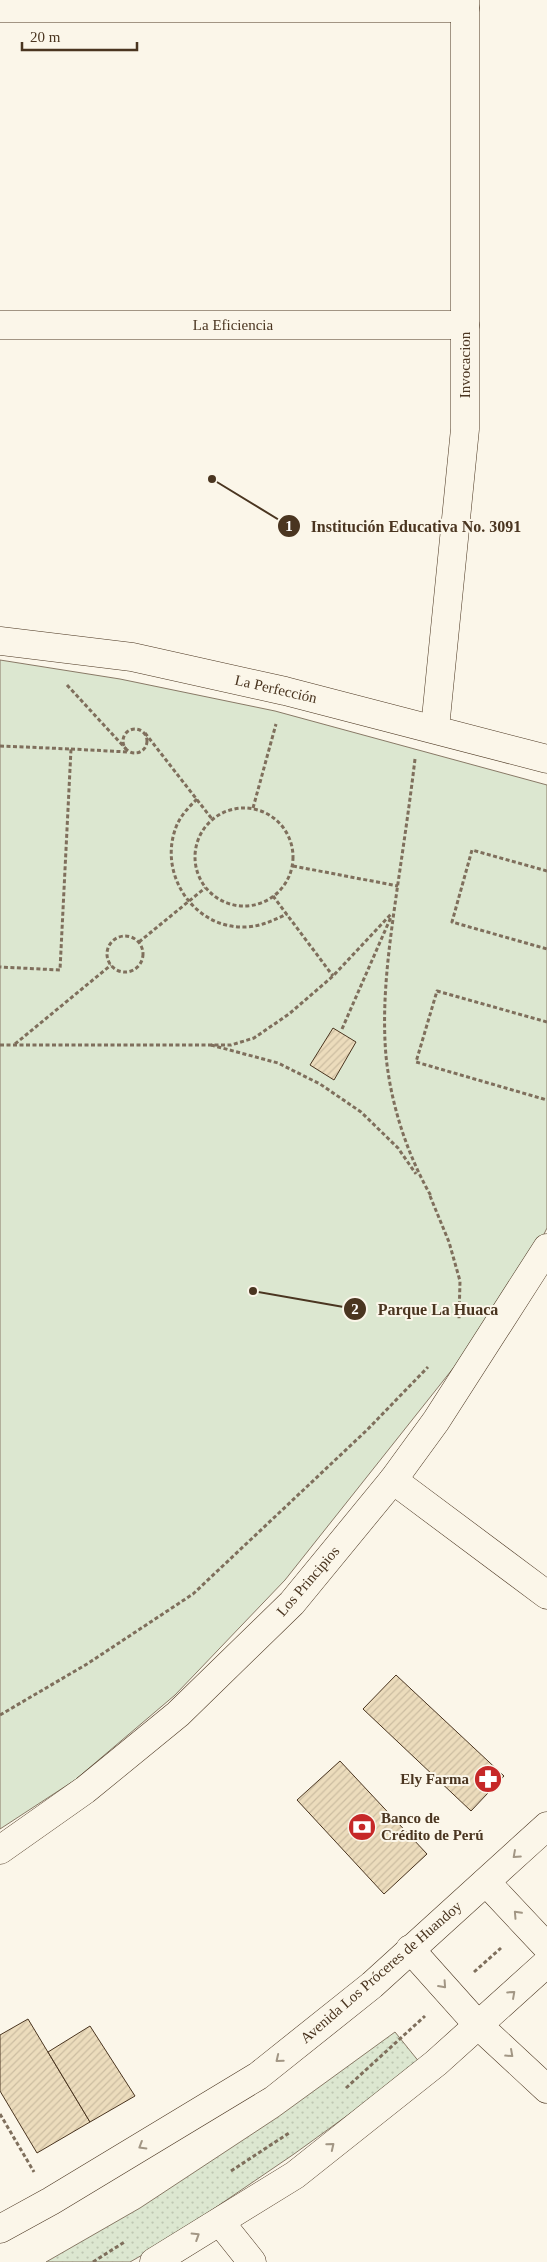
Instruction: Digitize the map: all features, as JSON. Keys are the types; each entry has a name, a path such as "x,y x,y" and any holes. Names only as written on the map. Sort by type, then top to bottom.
{"street":[{"path":"0,8 465,4"},
{"name":"Invocacion","path":"435,728 465,429 465,4"},
{"name":"La Eficiencia","path":"0,325 465,325"},
{"name":"La Perfección","path":"0,641 132,657 285,691 547,758"},
{"name":"Los Principios","path":"0,1850 85,1790 178,1714 292,1603 393,1480 436,1421 547,1248"},
{"path":"393,1480 547,1596"},
{"name":"Avenida Los Próceres de Huandoy","path":"0,2229 51,2201 258,2076 372,1985 547,1826"},
{"path":"486,1882 547,1947"},
{"path":"410,1949 478,2025 547,2089"},
{"path":"154,2262 295,2175 436,2062 547,1963"},
{"path":"220,2222 252,2262"}],"path":[{"path":"62,679 127,750"},
{"path":"254,808 285,691"},
{"path":"127,750 122,742 127,732 138,729 145,733 212,819"},
{"path":"0,746 127,750 136,753 143,750 148,740 145,733"},
{"path":"0,967 60,970 71,749"},
{"path":"416,759 393,912 386,999 386,1057 391,1087 414,1167 431,1196 449,1242 460,1281 458,1326"},
{"path":"197,799 184,813 175,830 171,848 172,868 178,885 188,902 205,916 224,925 253,926 268,923 287,914"},
{"path":"254,808 269,814 278,821 288,834 293,850 292,866 287,881 273,896 263,903 248,906 231,905 216,898 205,888 197,874 194,853 197,838 205,825 212,819 231,809 254,808"},
{"path":"547,871 472,850 452,922 547,949"},
{"path":"292,866 398,886"},
{"path":"139,942 205,888"},
{"path":"273,896 334,976"},
{"path":"0,1045 231,1044 254,1038 289,1014 334,976 393,912"},
{"path":"342,1029 393,912"},
{"path":"124,936 135,938 139,942 142,947 143,958 137,967 133,970 121,971 111,965 107,954 110,944 114,940 124,936"},
{"path":"14,1045 111,965"},
{"path":"547,1022 436,991 416,1062 547,1100"},
{"path":"204,1043 278,1063 320,1084 361,1112 398,1148 431,1196"},
{"path":"0,1715 87,1664 193,1594 367,1430 432,1362"},
{"path":"344,2090 527,1925"},
{"path":"0,2114 51,2201"},
{"path":"226,2174 291,2132"},
{"path":"93,2262 129,2239"}],"green space":[{"path":"0,660 120,679 275,711 547,785 547,1228 470,1347 285,1580 175,1695 75,1780 0,1829"},
{"path":"395,2032 420,2063 294,2154 165,2242 130,2262 46,2262 140,2208 278,2117"}],"building":[{"path":"333,1028 356,1042 334,1080 310,1065"},
{"path":"396,1675 504,1776 471,1811 363,1709"},
{"name":"Banco de Crédito de Perú","path":"340,1761 427,1854 384,1894 297,1800"},
{"path":"28,2019 90,2122 37,2153 0,2091 0,2035"},
{"path":"90,2026 135,2096 90,2122 48,2052"}],"place":[{"name":"Institución Educativa No. 3091","path":"212,479"},
{"name":"Parque La Huaca","path":"253,1291"},
{"name":"Ely Farma","path":"488,1779"},
{"name":"Banco de Crédito de Perú","path":"362,1827"}]}
